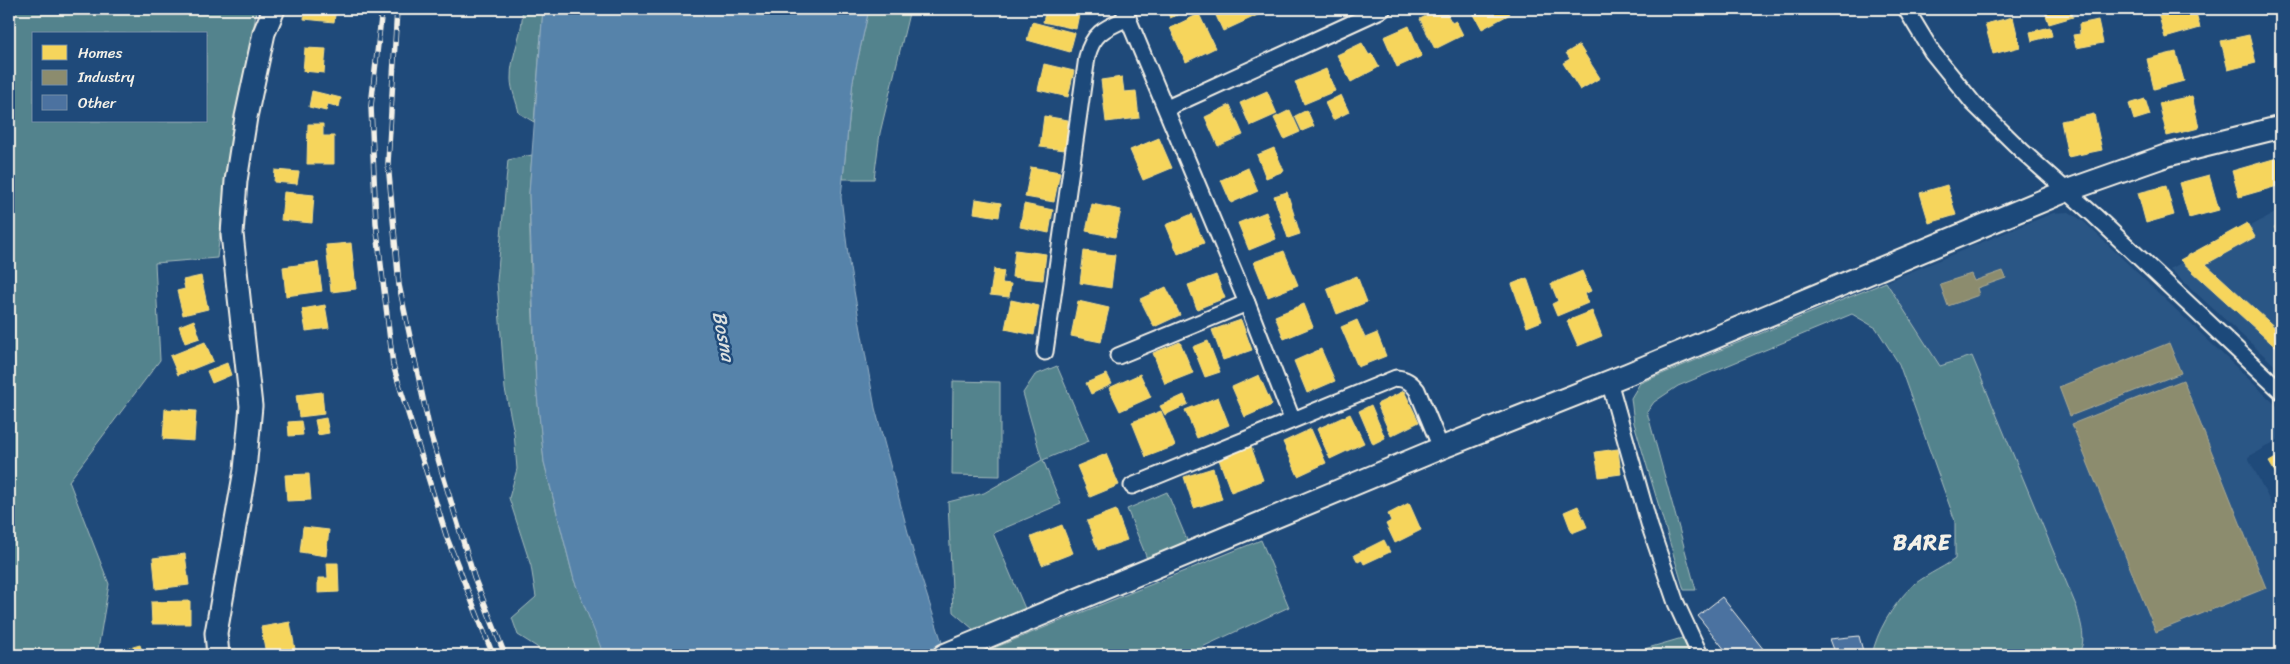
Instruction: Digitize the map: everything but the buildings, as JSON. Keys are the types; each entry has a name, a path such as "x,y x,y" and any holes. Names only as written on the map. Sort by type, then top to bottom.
{"street":[{"path":"218,655 216,633 245,470 251,406 232,234 236,181 246,117 264,33 274,9"},
{"path":"1166,108 1383,9"},
{"path":"1910,10 1932,52 1974,104 2022,152 2095,216 2281,391"},
{"path":"1045,352 1086,57 1093,40 1098,34 1126,13 1247,303 1292,419"},
{"path":"944,655 1441,448 1610,382 2066,191 2168,155 2281,127"},
{"path":"1118,356 1247,303"},
{"path":"1132,486 1389,380 1404,379 1417,390 1441,448"},
{"path":"1610,382 1650,527 1676,603 1700,655"}],"shaded area":[{"path":"2281,210 2281,371 2170,269"},
{"path":"2069,212 2083,221 2281,410 2281,438 2248,457 2281,524 2281,655 2076,655 2079,652 1972,356 1940,367 1886,282 2053,213"}],"green space":[{"path":"9,9 257,9 228,168 217,258 155,263 160,360 69,481 109,584 97,655 9,655"},
{"path":"522,9 543,9 534,122 519,113 511,83 511,70 521,25"},
{"path":"869,9 910,9 880,133 874,179 843,179 853,81"},
{"path":"532,155 529,193 531,274 536,385 544,462 574,580 605,655 541,655 537,647 518,635 512,618 536,597 531,566 509,498 517,469 514,433 505,389 497,281 508,160"},
{"path":"1886,282 1940,366 1972,356 2077,608 2083,639 2080,650 2076,655 1872,655 1881,628 1891,611 1909,589 1955,559 1955,521 1899,364 1876,328 1852,314 1678,386 1654,402 1647,412 1696,590 1684,590 1634,423 1631,398 1640,383"},
{"path":"1057,366 1089,441 1043,460 1061,504 993,533 1026,611 973,629 953,612 948,502 984,493 1042,460 1023,393 1035,375"},
{"path":"953,381 1000,382 1000,476 952,475"},
{"path":"1167,492 1187,540 1148,561 1127,509"},
{"path":"1261,540 1289,607 1185,655 980,655 994,648"},
{"path":"1682,638 1690,655 1624,655"}],"water":[{"name":"Bosna","path":"543,9 869,9 853,81 841,197 849,263 875,408 914,555 946,655 605,655 603,653 574,580 544,462 536,385 529,193"}],"railway":[{"path":"382,9 371,106 376,223 393,365 447,538 493,655"},
{"path":"397,9 388,163 399,285 431,436 474,577 505,655"}],"district":[{"name":"BARE","path":"1922,542"}]}
